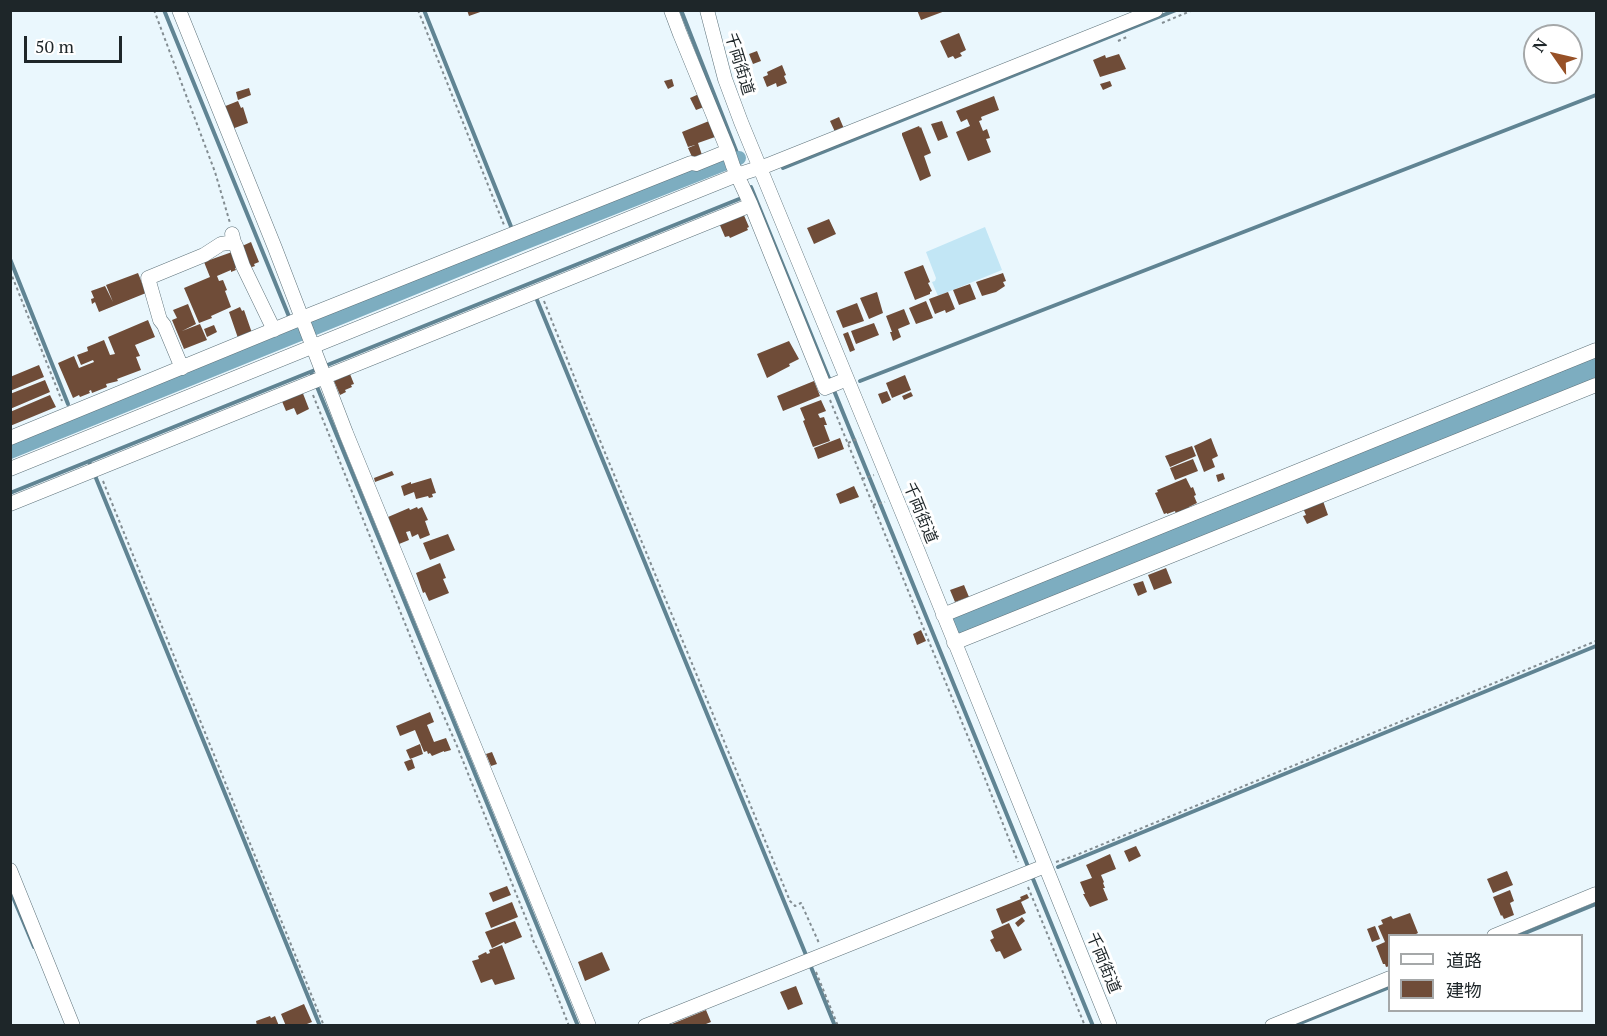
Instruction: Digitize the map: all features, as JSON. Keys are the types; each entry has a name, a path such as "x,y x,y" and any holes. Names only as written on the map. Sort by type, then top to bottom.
{"street":[{"path":"179,10 307,332 317,377 350,444 589,1026"},
{"path":"671,10 732,162 834,384"},
{"name":"千両街道","path":"707,10 725,79 760,168 834,384 943,615 1032,871 1110,1026"},
{"path":"10,469 508,236 691,163 696,165 732,162 760,168 1156,10"},
{"path":"10,438 274,330 307,332 732,162"},
{"path":"10,504 317,377 751,205"},
{"path":"182,368 160,320 148,278 204,255 233,238 243,266 274,330"},
{"path":"943,615 1596,350"},
{"path":"954,643 1596,385"},
{"path":"10,870 73,1026"},
{"path":"645,1026 1032,871"},
{"path":"1499,934 1596,894"},
{"path":"1272,1026 1388,978"}],"path":[{"path":"154,10 215,172 233,238"},
{"path":"418,10 508,236"},
{"path":"10,271 67,415"},
{"path":"540,290 790,901 795,906 801,903 838,1026"},
{"path":"317,377 427,678 458,746 569,1026"},
{"path":"834,384 849,442 863,478 984,776 1032,871 1085,1026"},
{"path":"849,442 860,438"},
{"path":"95,470 324,1026"},
{"path":"863,478 874,474"},
{"path":"874,505 885,501"},
{"path":"1032,871 1074,856 1596,641"}],"shaded area":[{"path":"985,227 1002,270 938,296 932,282 936,278 926,252"}],"building":[{"path":"467,10 483,10 483,11 469,16"},
{"path":"917,10 945,10 945,11 921,20"},
{"path":"959,33 966,50 960,53 962,56 955,59 953,56 948,58 940,41"},
{"path":"757,51 761,61 753,64 749,54"},
{"path":"1119,54 1126,69 1100,77 1093,60 1105,55 1106,58"},
{"path":"782,65 787,83 777,87 776,83 767,87 763,77 768,75 767,72"},
{"path":"672,79 674,86 668,89 664,81"},
{"path":"1110,81 1112,86 1103,90 1100,84"},
{"path":"249,88 251,95 238,100 236,92"},
{"path":"699,94 704,107 696,110 690,98"},
{"path":"994,96 999,110 981,117 982,120 979,121 983,131 987,129 990,138 986,139 991,152 968,161 956,132 970,126 967,119 961,122 956,111"},
{"path":"238,101 241,108 243,107 248,123 232,129 223,107"},
{"path":"839,117 845,131 836,134 830,121"},
{"path":"709,121 715,137 698,143 702,155 693,159 688,148 695,145 688,147 682,132"},
{"path":"942,121 948,137 938,141 931,124"},
{"path":"919,126 931,153 924,156 931,176 920,181 902,135"},
{"path":"743,213 749,227 748,230 730,238 725,237 719,223"},
{"path":"829,219 836,234 814,244 807,228"},
{"path":"251,242 259,262 249,268 240,247"},
{"path":"232,252 238,267 235,268 236,270 217,276 219,281 223,280 231,307 199,323 184,288 210,277 204,262"},
{"path":"923,265 932,291 915,300 904,272"},
{"path":"138,273 146,293 99,312 95,302 92,304 91,299 94,298 91,291 105,286 113,302 106,285"},
{"path":"1003,273 1005,286 996,292 982,296 976,282"},
{"path":"970,284 976,299 959,305 953,290"},
{"path":"877,292 883,313 869,319 860,298"},
{"path":"948,292 955,309 935,314 929,299"},
{"path":"926,301 933,318 916,324 909,308"},
{"path":"857,303 864,321 843,328 836,311"},
{"path":"188,304 196,324 182,331 200,324 207,340 184,349 172,320 177,318 173,310"},
{"path":"240,307 242,311 244,310 252,333 238,338 229,312"},
{"path":"904,309 910,324 898,329 901,337 893,341 886,316"},
{"path":"148,320 155,337 135,345 140,356 136,357 141,370 106,384 107,387 92,393 91,390 90,393 73,398 58,363 74,356 79,368 94,362 93,360 81,365 77,355 88,351 87,347 104,340 110,355 115,354 108,337"},
{"path":"874,323 879,335 856,344 851,331"},
{"path":"214,325 217,332 207,337 204,329"},
{"path":"848,332 855,350 850,352 843,334"},
{"path":"789,341 799,359 767,378 757,354"},
{"path":"39,365 44,377 10,391 10,377"},
{"path":"350,374 354,384 340,395 334,381"},
{"path":"905,375 911,390 892,398 886,383"},
{"path":"45,380 50,392 10,409 10,394"},
{"path":"814,381 820,396 783,411 777,396"},
{"path":"302,391 309,409 297,415 294,408 286,411 281,399"},
{"path":"887,391 891,400 882,404 878,394"},
{"path":"911,392 913,396 904,400 902,396"},
{"path":"50,395 56,407 10,426 10,412"},
{"path":"821,400 826,411 818,414 820,418 824,417 827,425 824,425 830,441 813,447 800,408"},
{"path":"840,438 844,449 818,459 814,448"},
{"path":"1211,438 1218,456 1212,459 1215,467 1204,472 1194,446"},
{"path":"1192,446 1196,456 1170,467 1165,456"},
{"path":"1193,459 1198,471 1175,480 1170,468"},
{"path":"392,471 394,475 375,482 374,478"},
{"path":"1223,473 1225,479 1218,482 1216,475"},
{"path":"431,478 436,493 432,494 433,497 416,499 414,492 404,496 401,486"},
{"path":"1186,478 1191,488 1193,487 1197,503 1189,507 1190,509 1176,514 1175,511 1164,514 1155,493 1158,492 1157,490"},
{"path":"854,486 859,497 840,504 836,494"},
{"path":"1323,501 1328,515 1307,524 1303,516 1306,515 1303,508"},
{"path":"417,507 418,509 422,507 428,520 425,521 430,535 420,539 418,534 412,537 410,531 406,532 409,540 399,544 388,517"},
{"path":"448,534 455,550 430,560 423,543"},
{"path":"440,563 449,593 429,601 425,592 423,593 416,573"},
{"path":"1166,568 1172,583 1154,590 1148,575"},
{"path":"1143,581 1147,592 1138,596 1133,584"},
{"path":"964,585 969,597 955,602 950,590"},
{"path":"921,630 926,641 917,645 913,634"},
{"path":"430,712 434,722 427,725 434,742 446,738 451,750 432,756 427,751 424,752 415,730 400,736 396,726"},
{"path":"420,744 423,754 410,759 406,750"},
{"path":"492,752 497,764 491,766 486,754"},
{"path":"412,759 415,768 408,771 404,762"},
{"path":"1136,846 1141,856 1129,862 1124,851"},
{"path":"1110,854 1116,869 1101,875 1108,900 1090,907 1080,882 1092,878 1086,865"},
{"path":"1507,871 1513,885 1493,893 1487,879"},
{"path":"507,886 511,895 493,902 489,893"},
{"path":"1510,890 1514,901 1510,903 1514,915 1504,919 1493,897"},
{"path":"1027,894 1029,898 1021,902 1026,913 1002,924 996,909 1021,899 1020,897"},
{"path":"512,902 518,917 491,928 485,913"},
{"path":"1410,913 1418,933 1388,934 1388,966 1386,967 1376,946 1385,942 1378,926 1383,924 1381,920 1391,916 1393,919"},
{"path":"1022,917 1025,921 1018,927 1015,923"},
{"path":"515,921 522,937 492,948 485,932"},
{"path":"1009,923 1022,950 1004,959 1000,951 996,952 990,940 994,938 991,931"},
{"path":"1375,926 1380,939 1372,942 1367,929"},
{"path":"502,945 515,979 495,985 492,979 481,983 472,961"},
{"path":"602,952 610,970 585,981 578,962"},
{"path":"796,986 803,1004 788,1010 780,992"},
{"path":"304,1004 312,1022 302,1026 286,1026 281,1014"},
{"path":"706,1010 711,1022 701,1026 667,1026"},
{"path":"270,1016 271,1018 275,1016 279,1026 257,1026 256,1021"}],"waterway":[{"path":"164,10 290,319"},
{"path":"424,10 512,229"},
{"path":"681,10 739,158"},
{"path":"783,168 1176,10"},
{"path":"860,381 1596,95"},
{"path":"10,452 739,158"},
{"path":"751,187 1093,1026"},
{"path":"10,493 739,199"},
{"path":"517,240 519,245"},
{"path":"10,259 68,404"},
{"path":"537,300 806,955"},
{"path":"295,330 298,336"},
{"path":"961,626 1596,369"},
{"path":"311,372 578,1026"},
{"path":"74,420 77,425"},
{"path":"89,461 320,1026"},
{"path":"1058,867 1596,646"},
{"path":"10,890 34,947"},
{"path":"1523,934 1596,904"},
{"path":"811,967 835,1026"},
{"path":"1293,1026 1388,988"}]}
